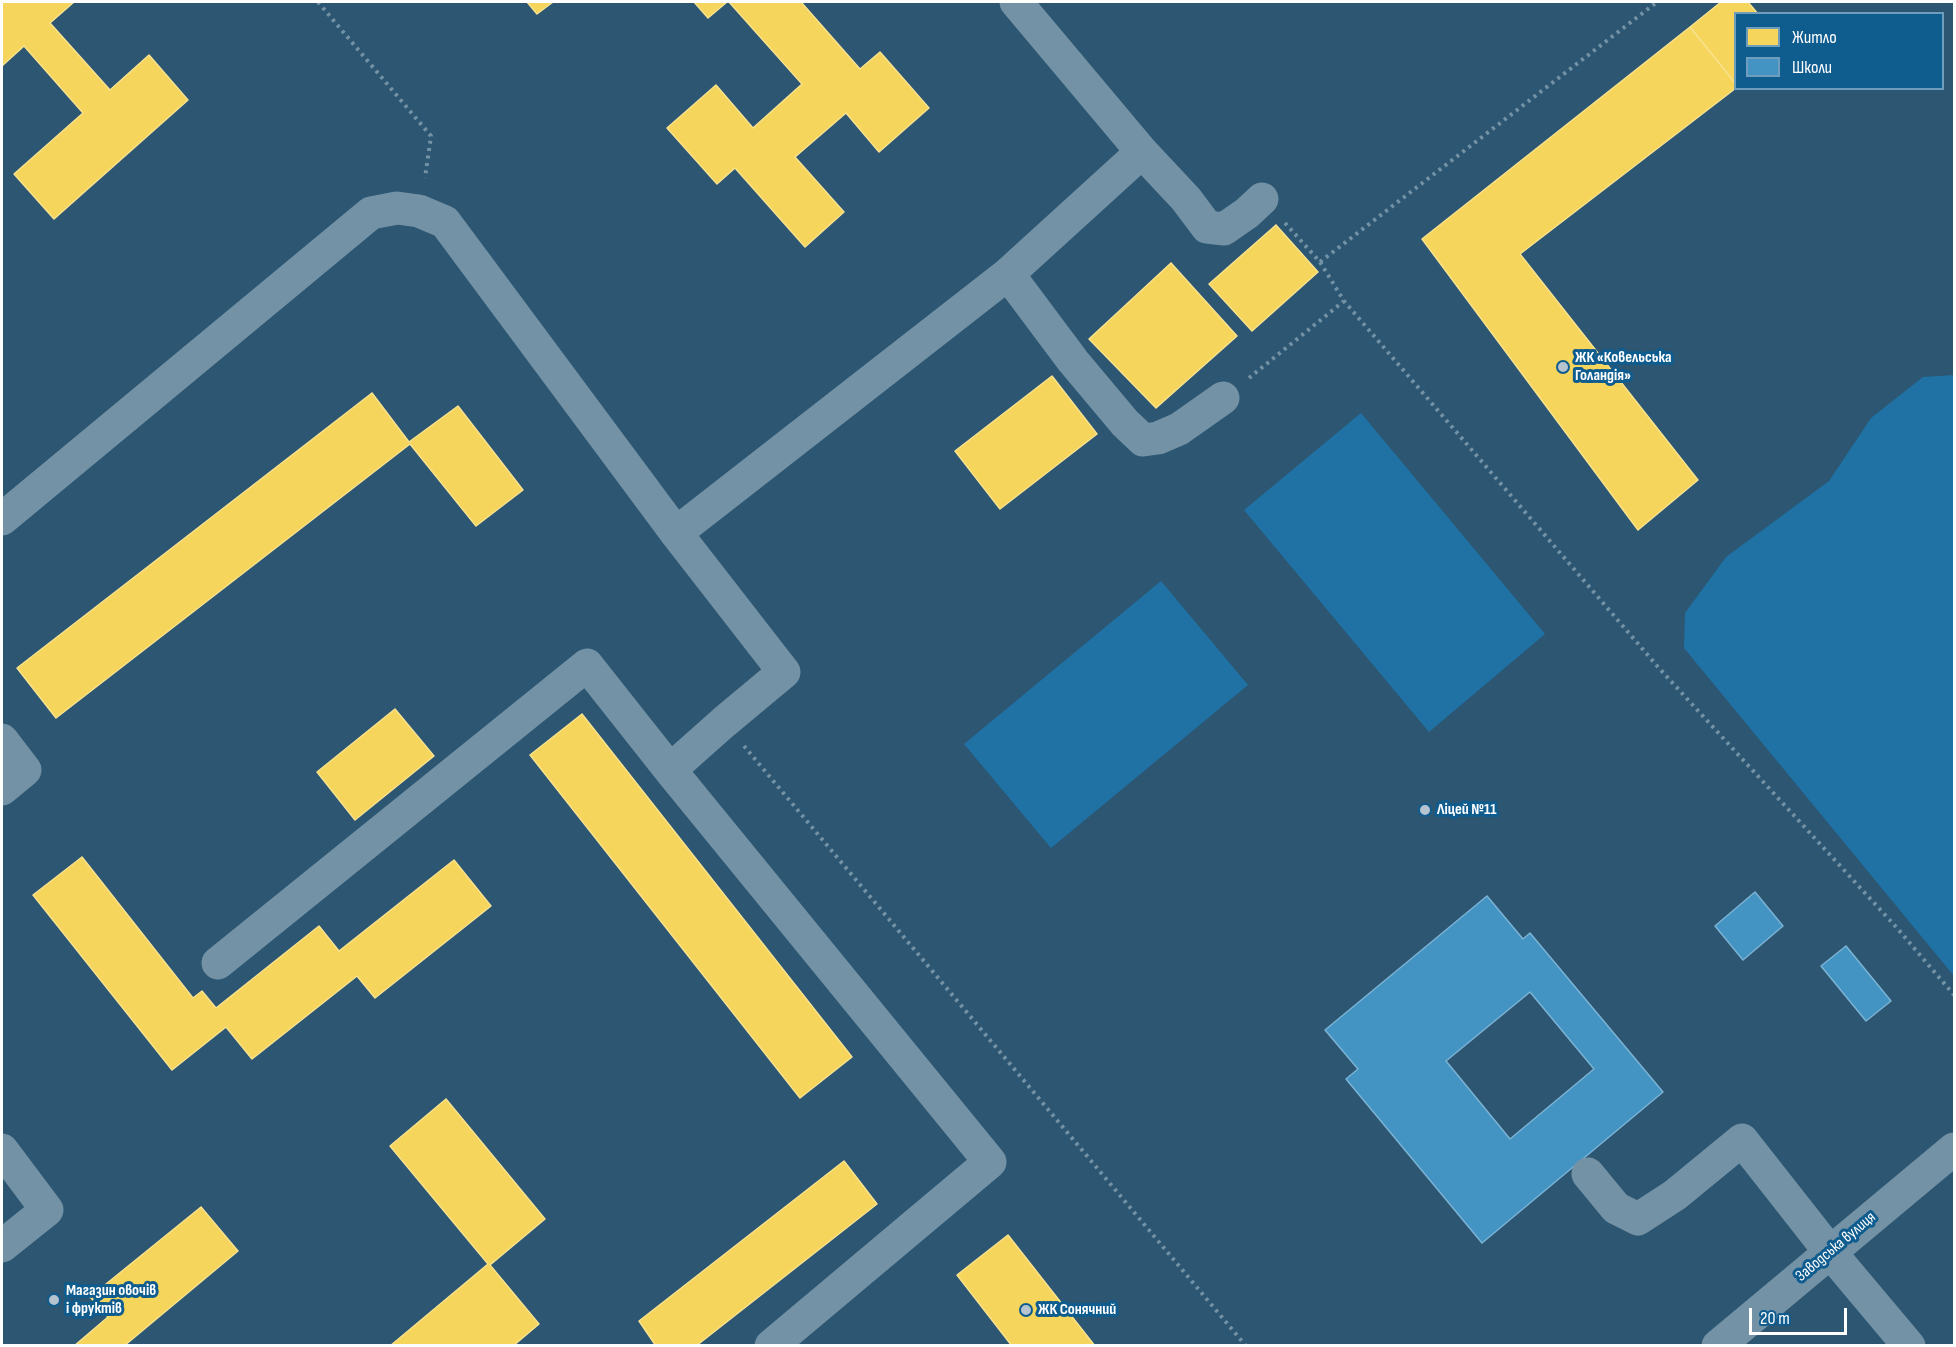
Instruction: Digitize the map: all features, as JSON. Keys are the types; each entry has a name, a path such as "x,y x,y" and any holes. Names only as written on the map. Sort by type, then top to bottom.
{"street":[{"path":"1016,2 1142,152 1186,199 1207,227 1224,229 1262,199"},
{"path":"676,533 1008,274 1142,152"},
{"path":"2,519 371,213 397,208 419,211 446,222 676,533 784,672 670,770"},
{"path":"1008,274 1073,361 1125,423 1143,440 1158,438 1179,429 1223,398"},
{"path":"218,963 587,665 990,1162 771,1346"},
{"path":"2,740 25,770 2,789"},
{"path":"1588,1174 1616,1208 1638,1219 1675,1195 1742,1140 1830,1252 1909,1346"},
{"name":"Заводська вулиця","path":"1718,1346 1954,1149"},
{"path":"2,1150 48,1210 2,1245"}],"path":[{"path":"318,2 431,136 419,211"},
{"path":"1320,262 1657,2"},
{"path":"1262,199 1320,262 1344,301 1658,667 1897,928 1954,995"},
{"path":"1223,398 1266,366 1344,301"},
{"path":"724,722 1246,1346"}],"shaded area":[{"path":"1954,375 1954,976 1684,648 1685,613 1726,557 1829,481 1871,418 1923,377"},
{"path":"1361,413 1545,634 1429,732 1244,510"},
{"path":"1161,581 1248,685 1051,848 964,744"}],"building: Житло":[{"path":"2,2 74,2 50,23 110,90 149,55 188,100 54,219 14,174 83,113 24,46 2,66"},
{"path":"527,2 553,2 537,14"},
{"path":"694,2 727,2 708,18"},
{"path":"729,2 801,2 860,69 880,52 929,108 879,152 846,113 795,157 844,212 805,247 735,168 717,184 667,128 716,85 753,128 802,84"},
{"path":"1721,2 1748,2 1756,12 1734,12 1734,82 1690,27"},
{"name":"ЖК «Ковельська Голандія»","path":"1690,27 1734,82 1734,90 1520,254 1698,480 1638,530 1422,239"},
{"path":"1276,225 1318,272 1252,331 1209,284"},
{"path":"1171,263 1237,336 1156,408 1089,339"},
{"path":"1052,376 1097,434 1000,509 955,451"},
{"path":"372,393 409,442 458,406 523,490 476,526 410,444 56,718 17,668"},
{"path":"395,709 434,756 355,820 317,772"},
{"path":"582,714 852,1057 800,1098 530,755"},
{"path":"82,857 193,998 202,991 216,1008 319,926 339,951 454,860 491,906 375,998 357,976 252,1059 226,1027 172,1070 33,895"},
{"path":"446,1099 545,1219 490,1265 539,1324 513,1346 390,1346 488,1264 390,1146"},
{"path":"844,1161 877,1204 696,1346 656,1346 639,1321"},
{"path":"201,1207 238,1251 124,1346 74,1346 108,1317 90,1297"},
{"name":"ЖК Сонячний","path":"1008,1235 1095,1346 1012,1346 957,1275"}],"building: Школи":[{"path":"1755,892 1783,926 1743,960 1715,926"},
{"path":"1487,896 1523,939 1530,933 1663,1092 1482,1243 1346,1079 1358,1069 1325,1030","holes":["1530,992 1594,1069 1510,1139 1446,1061"]},
{"path":"1846,946 1891,1001 1866,1021 1821,966"}],"place":[{"name":"ЖК «Ковельська Голандія»","path":"1563,367"},
{"name":"Ліцей №11","path":"1425,810"},
{"name":"Магазин овочів і фруктів","path":"54,1300"},
{"name":"ЖК Сонячний","path":"1026,1310"}]}
